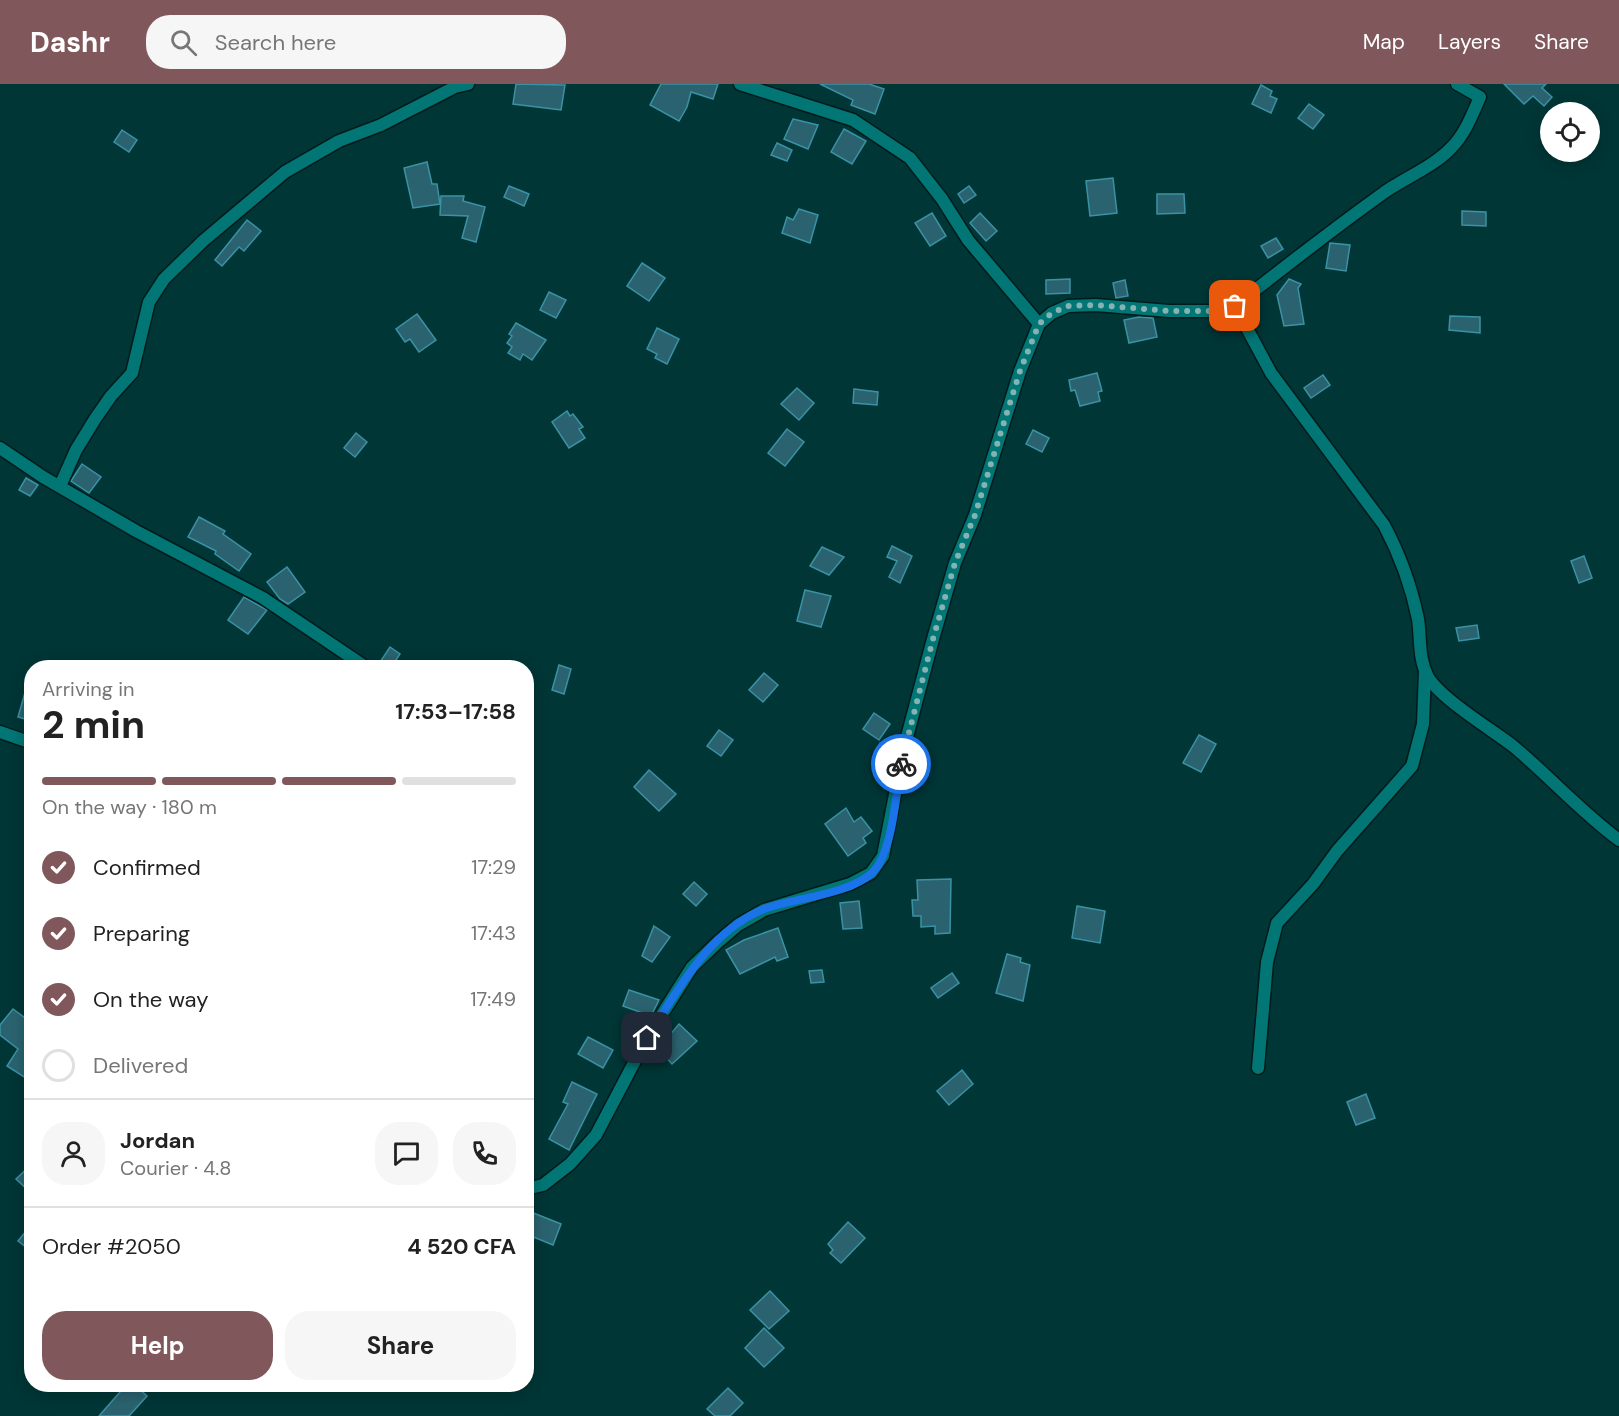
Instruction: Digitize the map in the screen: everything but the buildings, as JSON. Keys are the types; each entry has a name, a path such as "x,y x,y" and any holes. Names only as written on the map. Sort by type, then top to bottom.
{"street":[{"path":"60,486 76,450 95,419 111,396 132,374 149,302 165,279 203,242 285,172 339,141 381,125 455,87 468,84"},
{"path":"740,84 853,120 910,158 942,199 968,240 1039,324"},
{"path":"534,1187 543,1185 570,1164 596,1135 647,1038 692,967 717,942 738,925 764,909 805,900 850,884 871,873 883,856 904,748 955,563 975,515 1020,371 1039,324 1052,313 1068,306 1096,305 1169,311 1220,311 1235,306 1328,232 1390,189 1438,160 1451,148 1463,133 1480,97 1457,84"},
{"path":"1235,306 1271,373 1351,479 1384,525 1398,550 1410,585 1418,622 1420,658 1429,678 1445,694 1514,747 1619,840"},
{"path":"0,448 136,531 263,598 355,660"},
{"path":"1258,1068 1267,962 1277,923 1313,884 1337,851 1412,766 1423,724 1425,670"},
{"path":"0,732 24,740"}],"way so far":[{"path":"901,764 955,563 975,515 998,436 1039,324 1052,313 1068,306 1096,305 1169,311 1220,311 1235,306"}],"route":[{"path":"647,1038 692,967 738,925 764,909 805,900 850,884 871,873 883,856 891,825 901,764"}]}
